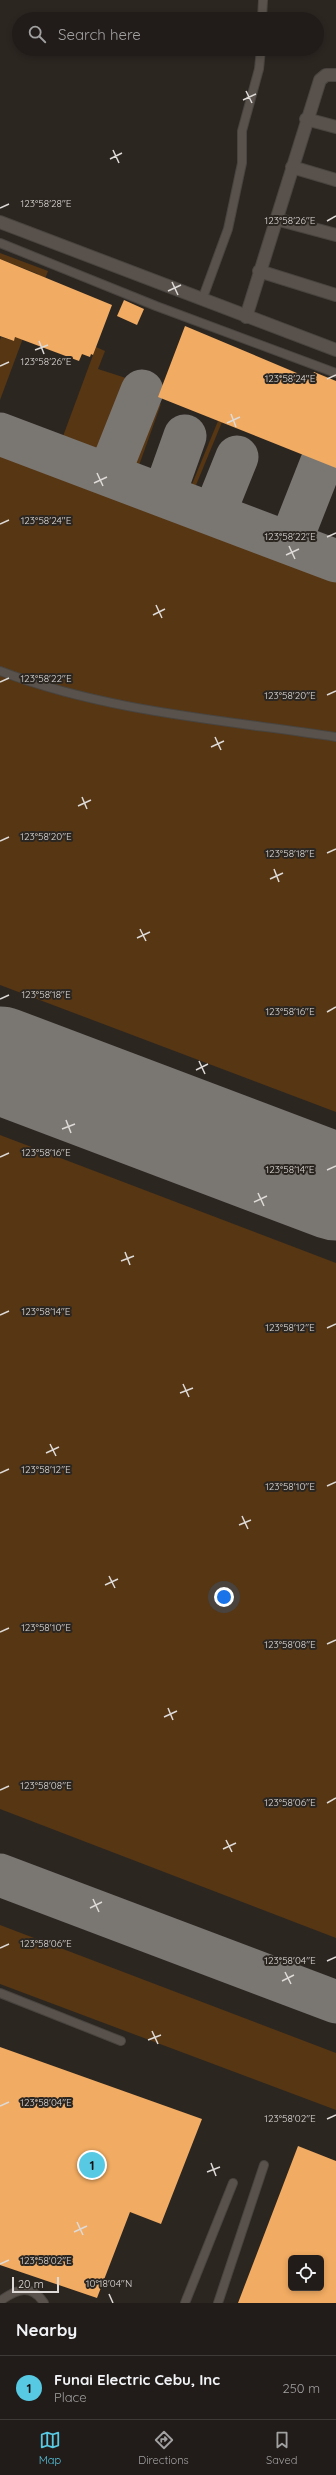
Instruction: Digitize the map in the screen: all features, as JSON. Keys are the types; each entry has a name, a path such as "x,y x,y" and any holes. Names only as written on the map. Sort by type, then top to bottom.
{"street":[{"path":"246,317 306,119 320,80 326,75 336,75"},
{"path":"306,119 336,127"},
{"path":"292,167 336,180"},
{"path":"276,219 336,235"},
{"path":"0,222 246,317 336,350"},
{"path":"259,271 336,295"}],"lane":[{"path":"262,12 263,0"},
{"path":"202,300 228,229 242,163 242,131 259,69 260,56"},
{"path":"0,244 156,306 336,374"},
{"path":"0,671 72,694 127,706 336,737"},
{"path":"0,1992 121,2041"},
{"path":"218,2303 264,2165"},
{"path":"185,2303 233,2183"},
{"path":"0,2301 14,2291 24,2288 33,2291 44,2303"}],"shaded area":[{"path":"0,253 48,271 0,400 0,340 1,337 14,341 38,274 0,259"},
{"path":"96,347 105,351 98,369 129,379 128,382 137,386 111,458 62,439"},
{"path":"161,404 138,468 121,463 139,415"},
{"path":"218,421 222,422 194,490 190,489"},
{"path":"0,442 336,571 336,1112 0,985"},
{"path":"0,1135 336,1263 336,1938 0,1809"},
{"path":"0,1925 336,2053 336,2110 0,1984"}],"building":[{"path":"0,259 112,305 93,355 91,354 90,357 82,354 79,361 15,337 14,341 0,336"},
{"path":"124,300 144,309 137,325 117,316"},
{"path":"185,326 311,379 314,372 336,381 336,468 158,397"},
{"path":"0,2047 202,2119 161,2224 130,2212 97,2298 0,2265"},
{"path":"298,2146 336,2161 336,2303 238,2303"}],"taxiway":[{"path":"109,474 142,391"},
{"path":"0,434 336,561"},
{"path":"164,495 185,436"},
{"path":"214,514 237,457"},
{"path":"290,543 321,464"},
{"path":"0,1875 336,2002"}],"runway":[{"path":"0,1060 336,1187"}],"place":[{"name":"Funai Electric Cebu, Inc","path":"92,2165"}]}
